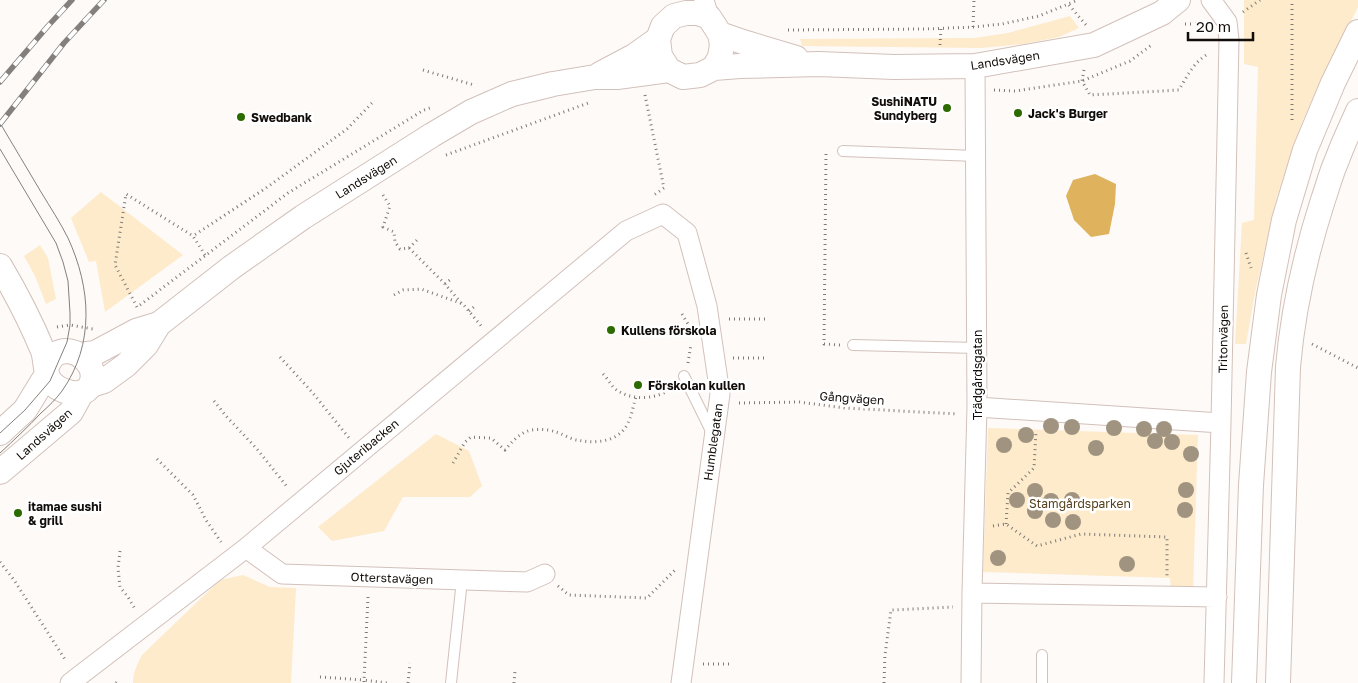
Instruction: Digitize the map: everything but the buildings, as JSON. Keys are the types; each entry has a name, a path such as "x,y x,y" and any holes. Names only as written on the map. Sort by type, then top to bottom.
{"street":[{"name":"Landsvägen","path":"59,362 95,353 136,332 159,324 232,267 303,217 471,112 512,94 553,84 598,88 617,77 669,70 683,77 700,75 714,68 819,64 894,67 976,78 1094,45 1162,13 1178,0"},
{"path":"1211,0 1235,17"},
{"name":"Landsvägen","path":"598,88 634,56 658,39 663,26 674,8 686,13 698,13 711,17 746,43 819,64"},
{"path":"711,17 722,45 720,57 714,68"},
{"name":"Tritonvägen","path":"1214,683 1229,40 1235,17"},
{"path":"1244,683 1252,485 1259,372 1269,295 1284,220 1305,150 1333,83 1358,32"},
{"path":"658,39 660,56 669,70"},
{"name":"Trädgårdsgatan","path":"971,683 977,412 976,78"},
{"path":"1278,683 1288,367 1291,333 1297,296 1314,228 1336,161 1358,111"},
{"name":"Humblegatan","path":"663,214 686,234 707,306 720,394 680,683"},
{"name":"Gjuteribacken","path":"75,677 246,548 626,231 663,214"},
{"path":"0,250 21,293 43,353 59,362 86,359 92,370 87,389 72,393 63,390 50,381 59,362"},
{"path":"0,266 21,293"},
{"name":"Landsvägen","path":"0,472 71,412 87,389 104,382 126,365 146,345 159,324"},
{"path":"0,433 25,410 59,362"},
{"path":"977,412 1037,411 1221,423"},
{"name":"Otterstavägen","path":"246,548 282,574 527,582 546,574"},
{"path":"972,599 1217,597"}],"lane":[{"path":"843,151 976,156"},
{"path":"853,345 977,348"},
{"path":"684,376 714,437"},
{"path":"451,683 462,580"},
{"path":"1042,654 1042,683"}],"path":[{"path":"973,27 974,0"},
{"path":"798,30 973,27 1002,24 1039,16 1078,0"},
{"path":"1179,26 1197,24 1213,31 1260,0"},
{"path":"1068,4 1087,25"},
{"path":"976,78 1015,91 1082,80 1130,61 1159,39"},
{"path":"1086,64 1082,80 1090,95 1179,90 1190,71 1203,57 1210,54"},
{"path":"423,70 480,87"},
{"path":"443,156 598,88"},
{"path":"645,92 664,188 649,198"},
{"path":"193,236 266,188 347,129 372,103"},
{"path":"843,151 826,152 824,344 853,345"},
{"path":"390,190 383,195 390,206 383,227 394,232 395,242 400,249 409,248 418,239"},
{"path":"137,307 115,265 126,194 193,236 205,255"},
{"path":"409,248 445,284 485,331"},
{"path":"445,284 451,279"},
{"path":"394,296 403,290 421,289 463,304"},
{"path":"469,311 474,306"},
{"path":"682,314 690,328"},
{"path":"737,318 766,319"},
{"path":"70,325 86,328"},
{"path":"1309,352 1310,337"},
{"path":"603,374 614,388 624,393 636,397 656,396 668,391 684,376 691,342"},
{"path":"1310,343 1358,368"},
{"path":"280,357 312,392 351,440"},
{"path":"743,358 765,358"},
{"path":"454,463 465,442 471,437 491,438 505,450 516,438 526,432 538,430 555,431 577,440 607,441 617,436 628,424 636,397"},
{"path":"214,401 257,449 290,490"},
{"name":"Gångvägen","path":"735,403 799,402 846,408 944,413 977,412"},
{"path":"1006,524 1008,493 1034,468 1037,411"},
{"path":"157,459 193,495 206,520 223,545"},
{"path":"974,529 1006,524 1037,546 1081,534 1167,537 1167,596"},
{"path":"120,551 118,568 120,587 138,614"},
{"path":"0,562 14,580 75,677"},
{"path":"546,574 569,595 647,598 680,566"},
{"path":"364,682 369,577"},
{"path":"884,683 885,655 891,610 972,599"},
{"path":"408,683 410,663"},
{"path":"700,664 730,664"},
{"path":"514,683 515,671"},
{"path":"320,678 387,683"}],"green space":[{"path":"1244,0 1358,0 1358,7 1303,120 1276,200 1255,293 1246,344 1235,344 1242,223 1254,220 1258,67 1244,64"},
{"path":"1070,16 1079,28 1059,37 1024,44 981,48 802,46 800,39 974,38 1008,33"},
{"path":"101,192 183,255 105,312 96,261 89,262 71,218"},
{"path":"40,245 48,258 56,299 46,304 35,276 24,256"},
{"name":"Stamgårdsparken","path":"988,428 1198,435 1193,590 1171,589 1170,578 983,572"},
{"path":"436,434 469,451 482,486 470,497 403,497 384,531 332,541 318,527"},
{"path":"243,575 270,587 296,588 291,683 133,683 142,655 220,580"}],"shaded area":[{"path":"1095,174 1116,184 1115,204 1109,234 1091,237 1074,220 1066,196 1073,180"}],"tram line":[{"path":"0,123 68,238 81,276 86,316 80,354 73,373 62,391 0,453"},
{"path":"0,149 56,243 68,281 70,313 67,342 50,381 25,410 0,433"}],"railway":[{"path":"0,82 72,0"},
{"path":"0,124 64,43 104,0"}],"place":[{"name":"SushiNATU Sundyberg","path":"947,108"},
{"name":"Jack's Burger","path":"1018,113"},
{"name":"Swedbank","path":"241,117"},
{"name":"Kullens förskola","path":"611,330"},
{"name":"Förskolan kullen","path":"638,385"},
{"name":"itamae sushi & grill","path":"18,513"}]}
